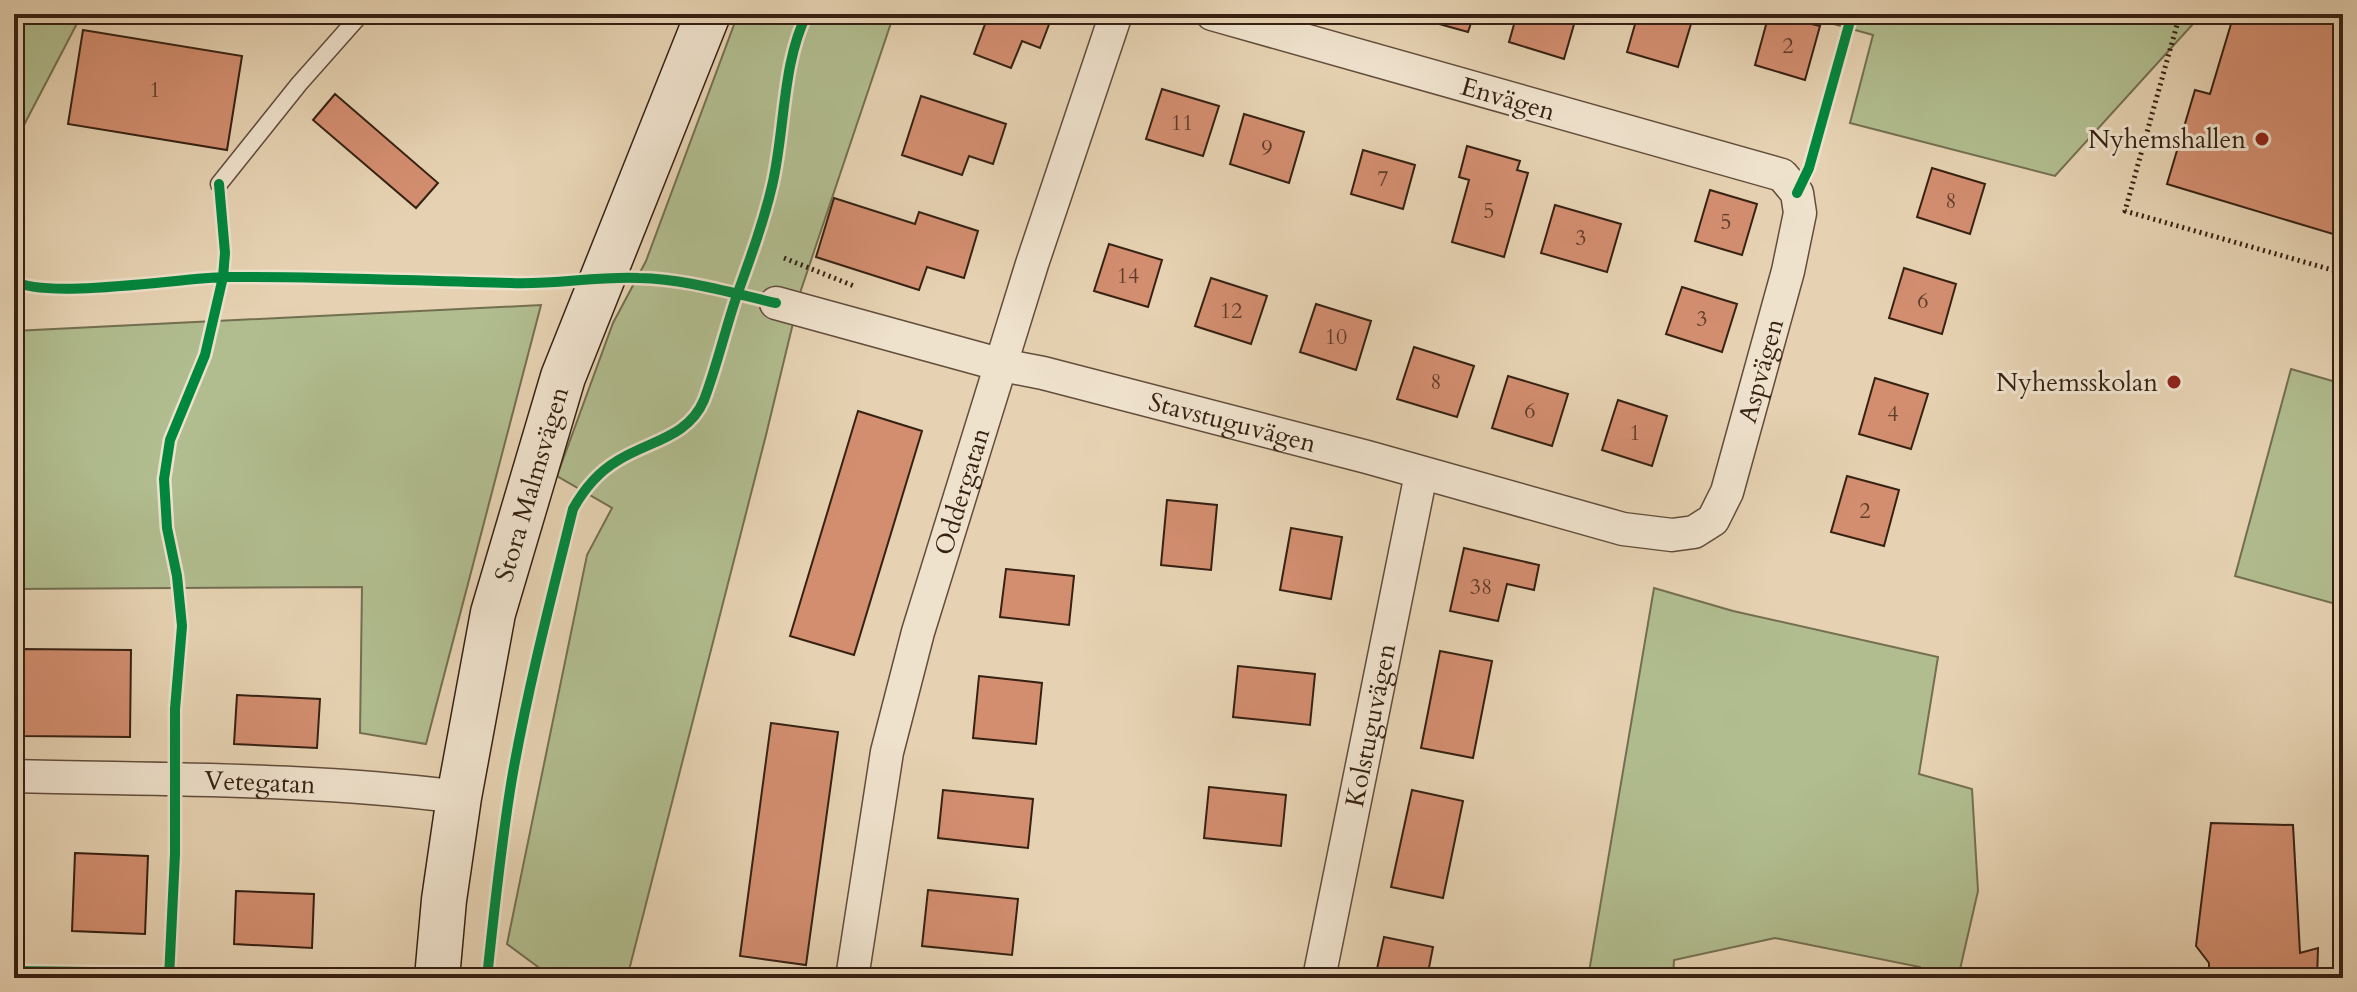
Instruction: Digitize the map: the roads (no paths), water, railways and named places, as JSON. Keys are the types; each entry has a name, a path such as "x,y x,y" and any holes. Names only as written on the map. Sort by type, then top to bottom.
{"street":[{"name":"Stora Malmsvägen","path":"437,978 444,900 459,797 493,613 563,377 708,14"},
{"name":"Oddergatan","path":"852,978 887,752 918,632 1032,264 1116,14"},
{"name":"Envägen","path":"1212,14 1782,175 1797,193"},
{"name":"Aspvägen","path":"1691,533 1713,520 1727,492 1788,271 1800,213 1797,193"},
{"name":"Stavstuguvägen","path":"776,303 1002,365 1367,457 1623,529 1672,535 1691,533"},
{"name":"Kolstuguvägen","path":"1319,978 1421,474"},
{"name":"Vetegatan","path":"14,776 327,786 459,797"}],"lane":[{"path":"219,184 299,84 361,14"}],"place":[{"name":"Nyhemshallen","path":"2262,139"},
{"name":"Nyhemsskolan","path":"2174,382"}]}
